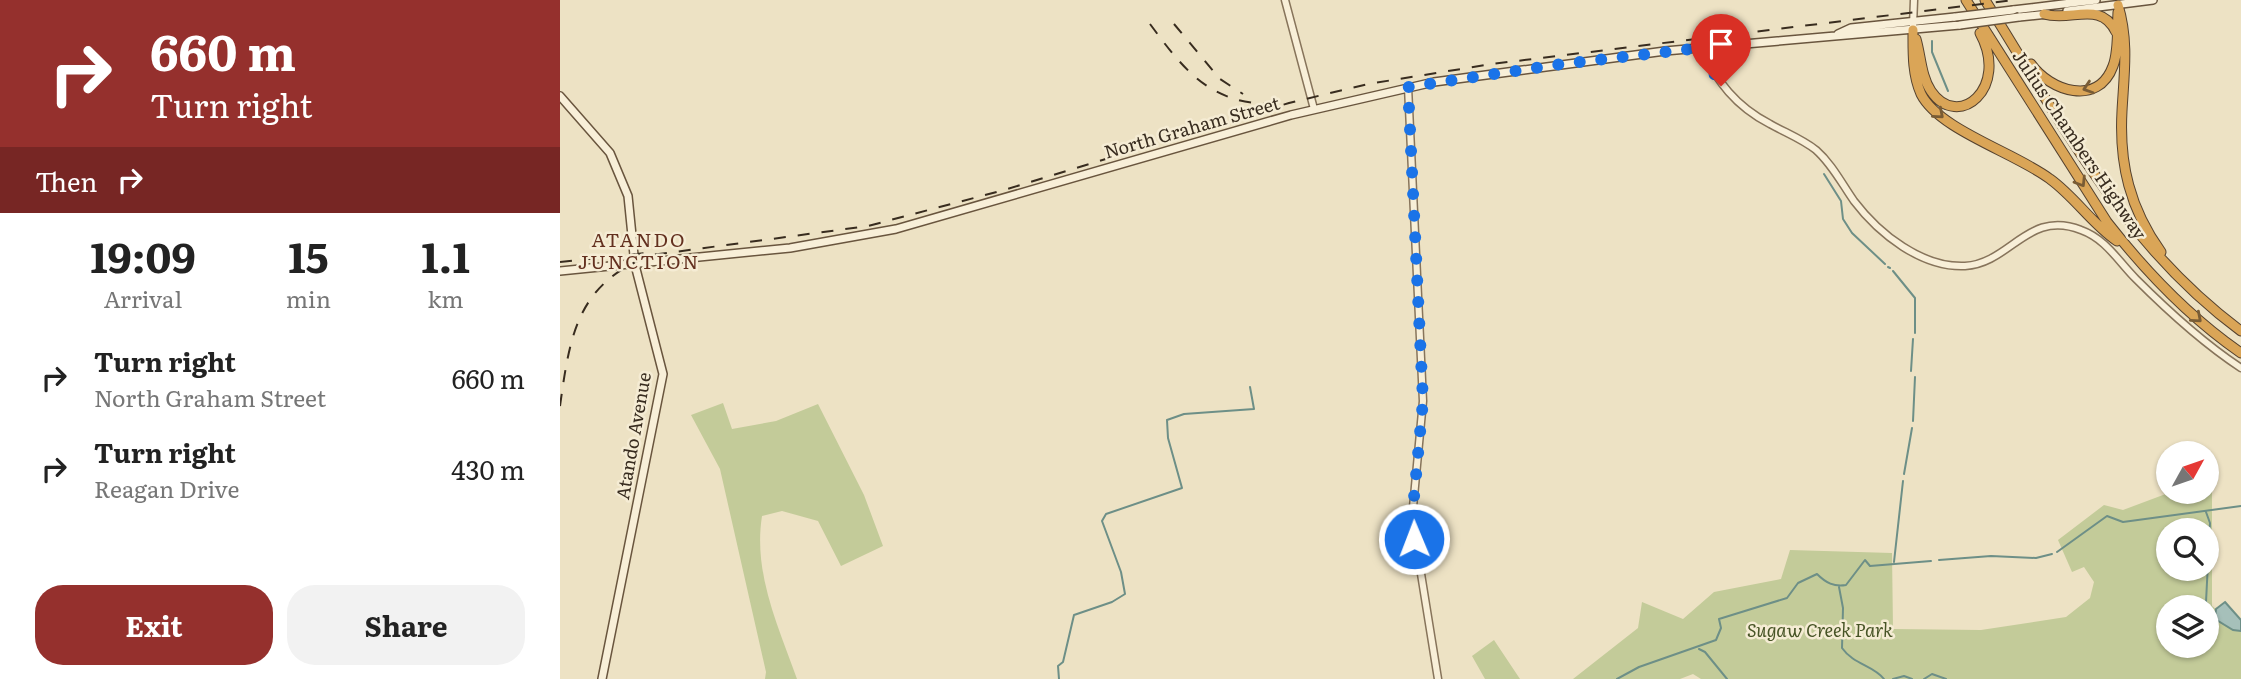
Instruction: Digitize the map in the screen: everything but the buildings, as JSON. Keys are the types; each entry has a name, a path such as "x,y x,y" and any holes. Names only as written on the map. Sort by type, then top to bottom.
{"highway":[{"path":"1913,25 1924,75 1933,94 1953,105 1974,100 1989,82 1990,60 1964,0"},
{"name":"Julius Chambers Highway","path":"1964,0 2100,211 2128,249 2180,303 2241,353"},
{"name":"Julius Chambers Highway","path":"1985,0 2111,201 2190,289 2241,331"},
{"path":"2004,29 2043,78 2060,88 2078,92 2095,87 2108,75 2115,58 2118,3"},
{"path":"2118,3 2126,30 2121,145 2126,182 2148,233 2190,289"},
{"path":"2044,14 2053,17 2098,13 2111,22 2117,33"},
{"path":"1913,25 1915,74 1922,95 1931,108 1950,124 2014,156 2051,179 2112,238 2128,249"}],"main road":[{"name":"North Graham Street","path":"560,271 790,248 896,229 1314,109 1408,87 1555,65 1700,48 1837,34 1858,35 1955,17 2096,0"},
{"name":"North Graham Street","path":"1913,25 1960,25 2153,0"},
{"name":"Atando Avenue","path":"560,96 601,140 617,166 628,196 635,265 662,367 663,382 602,679"}],"street":[{"path":"1284,0 1314,109"},
{"path":"1913,25 1914,0"},
{"path":"1700,48 1724,90 1758,118 1816,151 1868,216 1904,246 1934,261 1966,266 1988,260 2027,233 2042,227 2066,226 2084,231 2103,242 2134,278 2183,323 2241,368"},
{"path":"1408,87 1423,401 1412,518 1438,679"}],"green space":[{"path":"723,403 732,429 776,421 818,404 864,495 883,546 841,566 818,521 782,511 762,516 760,537 764,579 797,679 765,679 766,672 720,469 691,415"},
{"name":"Sugaw Creek Park","path":"2156,498 2156,504 2212,504 2212,518 2156,518 2156,581 2212,581 2212,595 2156,595 2156,658 2219,658 2219,612 2241,631 2241,679 1701,679 1693,674 1680,679 1573,679 1638,628 1642,602 1683,619 1714,592 1781,579 1790,550 1892,553 1893,629 1981,630 2066,617 2090,598 2094,582 2084,567 2072,572 2058,540 2104,505 2123,510"},
{"path":"1494,640 1520,679 1485,679 1472,656"}],"water":[{"path":"2225,602 2241,620 2241,631 2233,630 2219,621 2219,607"}],"waterway":[{"path":"1932,41 1932,52 1948,91"},
{"path":"1936,104 1945,109"},
{"path":"1824,174 1841,201 1843,219 1852,233 1885,264"},
{"path":"1893,271 1915,298 1915,333"},
{"path":"1911,371 1913,339"},
{"path":"1913,421 1915,377"},
{"path":"1059,679 1058,666 1063,662 1074,615 1112,602 1125,594 1121,572 1102,521 1106,514 1182,488 1168,438 1167,420 1184,414 1254,409 1250,387"},
{"path":"1904,474 1912,428"},
{"path":"1894,562 1903,481"},
{"path":"2057,552 2107,516 2123,522 2241,506"},
{"path":"2206,512 2210,523 2206,595"},
{"path":"1939,560 1991,556 2036,558 2052,554"},
{"path":"1617,679 1639,667 1716,640 1721,628 1719,619 1787,598 1798,583 1817,574 1830,584 1846,585 1865,560 1870,566 1931,561"},
{"path":"1839,587 1843,608 1842,648 1852,658 1884,679"},
{"path":"1699,649 1705,652 1727,679"},
{"path":"1924,679 1932,674 1946,679"},
{"path":"1893,679 1904,676 1912,679"}],"railway":[{"path":"560,406 568,356 582,314 607,280 652,255 868,226 1004,190 1289,103 1368,84 1492,64 2014,0"},
{"path":"1150,24 1187,70 1215,91 1232,98 1272,104"},
{"path":"1174,24 1220,79 1243,94"},
{"path":"560,262 645,253"}],"district":[{"name":"ATANDO JUNCTION","path":"639,251"}],"route":[{"path":"1414,539 1412,518 1423,401 1413,134 1408,87 1555,65 1700,48 1721,86"}]}
